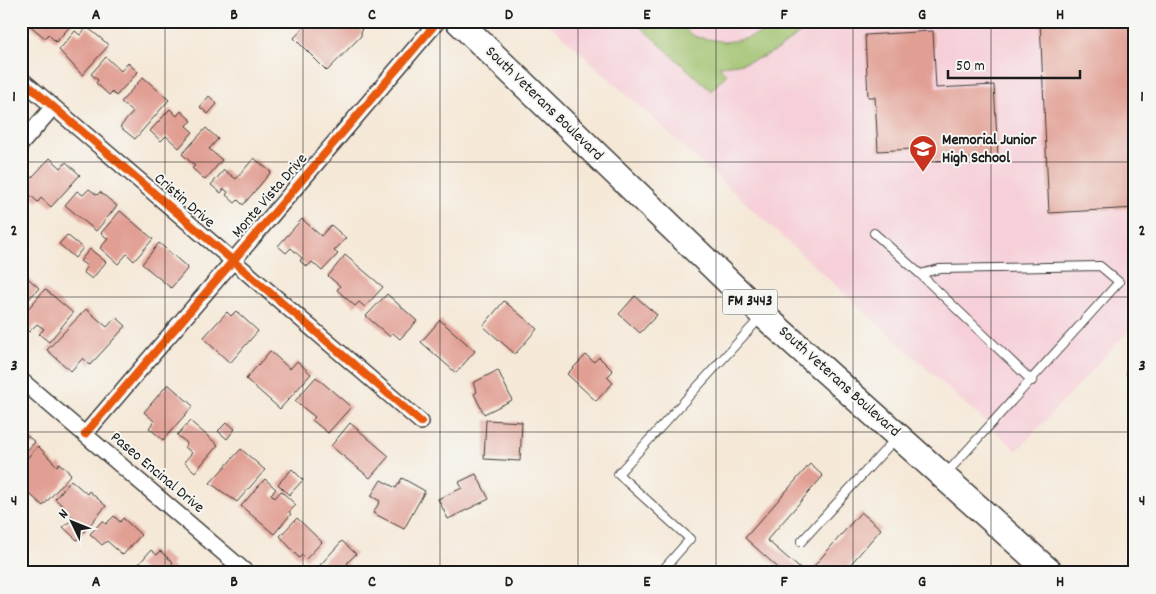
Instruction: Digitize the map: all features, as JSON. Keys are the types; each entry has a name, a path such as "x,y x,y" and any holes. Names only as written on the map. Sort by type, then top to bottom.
{"main road":[{"name":"South Veterans Boulevard","path":"458,21 764,315 1051,573"}],"street":[{"name":"Monte Vista Drive","path":"84,434 438,21"},
{"name":"Cristin Drive","path":"21,79 421,422"},
{"path":"21,144 54,106"},
{"name":"Paseo Encinal Drive","path":"21,380 247,573"}],"lane":[{"path":"874,233 920,274 1032,381"},
{"path":"920,274 939,269 1100,266 1119,282 944,477"},
{"path":"660,573 690,539 618,474 764,315"},
{"path":"801,542 898,435"}],"shaded area":[{"name":"Memorial Junior High School","path":"546,21 1135,21 1135,324 1017,451"}],"green space":[{"path":"634,21 671,21 696,37 726,42 762,33 779,21 811,21 791,40 770,54 746,62 719,66 727,74 711,91"}],"building":[{"path":"30,21 71,21 73,23 56,42 48,34 45,38 28,24"},
{"path":"310,21 362,21 361,36 327,71 294,38"},
{"path":"1040,21 1135,21 1135,208 1049,213"},
{"path":"87,27 109,45 82,75 59,50 75,31 80,35"},
{"path":"933,31 936,88 994,85 998,157 931,161 930,148 878,151 875,97 868,97 865,35"},
{"path":"106,57 121,71 128,63 138,72 116,96 112,92 109,95 96,83 98,80 91,74"},
{"path":"143,77 169,100 135,139 120,127 133,112 121,102"},
{"path":"209,96 217,104 208,114 200,107"},
{"path":"170,109 177,116 181,111 192,121 186,126 193,132 179,148 166,136 161,141 150,131"},
{"path":"206,128 218,139 209,149 222,160 205,180 192,168 195,166 182,154"},
{"path":"50,158 61,168 66,162 80,175 51,207 41,198 38,202 22,188"},
{"path":"254,158 271,172 243,205 238,200 235,203 226,195 228,192 224,189 221,193 211,185 224,170 236,179"},
{"path":"89,189 97,195 100,192 117,206 96,231 65,205 77,191 83,195"},
{"path":"120,211 153,239 134,261 127,254 118,264 100,248 108,239 101,233"},
{"path":"302,219 321,236 331,225 346,238 334,251 338,254 322,271 312,262 307,267 300,261 302,258 291,248 286,253 278,246"},
{"path":"67,235 83,248 75,258 59,244"},
{"path":"159,243 188,268 171,288 142,264"},
{"path":"90,249 106,262 92,279 83,272 87,266 80,261"},
{"path":"345,255 383,287 365,307 359,302 355,306 337,290 340,286 328,276"},
{"path":"21,272 39,288 21,308"},
{"path":"45,289 73,313 49,342 39,334 44,329 37,324 29,332 21,325 21,317"},
{"path":"387,294 417,321 400,339 393,333 389,336 366,316"},
{"path":"635,296 657,315 640,333 619,314"},
{"path":"504,301 537,329 515,354 483,326"},
{"path":"86,309 107,327 116,317 126,326 90,365 83,358 71,371 47,350"},
{"path":"236,311 258,331 230,363 203,338 227,312 231,316"},
{"path":"440,320 475,351 456,373 421,342"},
{"path":"270,351 290,369 297,361 311,374 280,409 246,379"},
{"path":"586,355 594,362 599,357 613,371 607,377 613,383 596,401 567,374"},
{"path":"498,370 512,400 484,414 474,394 477,392 473,383"},
{"path":"316,377 351,407 328,433 312,420 315,417 295,401"},
{"path":"168,384 193,406 163,440 149,428 154,421 144,412"},
{"path":"486,420 522,422 520,461 484,459"},
{"path":"190,421 218,445 195,472 184,462 192,453 185,447 187,443 177,435"},
{"path":"227,422 235,429 227,439 218,431"},
{"path":"350,423 389,456 370,478 331,446"},
{"path":"21,431 35,442 21,457"},
{"path":"38,446 57,466 59,463 71,474 43,506 21,486 21,465"},
{"path":"241,449 265,470 237,502 210,483"},
{"path":"810,464 823,476 767,540 805,573 784,573 745,538"},
{"path":"292,469 303,480 289,495 278,484"},
{"path":"476,474 489,499 448,519 438,499 462,488 459,482"},
{"path":"402,478 425,491 404,529 373,513 380,501 371,496 381,480 396,488"},
{"path":"265,479 276,489 271,494 275,498 281,491 296,505 274,534 241,506"},
{"path":"71,480 87,494 89,491 106,506 77,540 63,527 74,518 61,510 64,507 55,499"},
{"path":"861,512 881,529 843,573 808,573"},
{"path":"114,516 120,522 123,518 141,535 123,555 107,541 102,545 90,534 102,521 106,524"},
{"path":"297,518 322,542 306,559 302,555 299,558 280,536"},
{"path":"342,541 356,554 347,563 358,573 313,573"},
{"path":"151,550 157,555 160,551 173,562 171,566 177,571 176,573 143,573 145,571 138,565"}],"cycle path":[{"path":"85,434 438,21"},
{"path":"21,79 421,422"}],"place":[{"name":"Memorial Junior High School","path":"923,173"}]}
